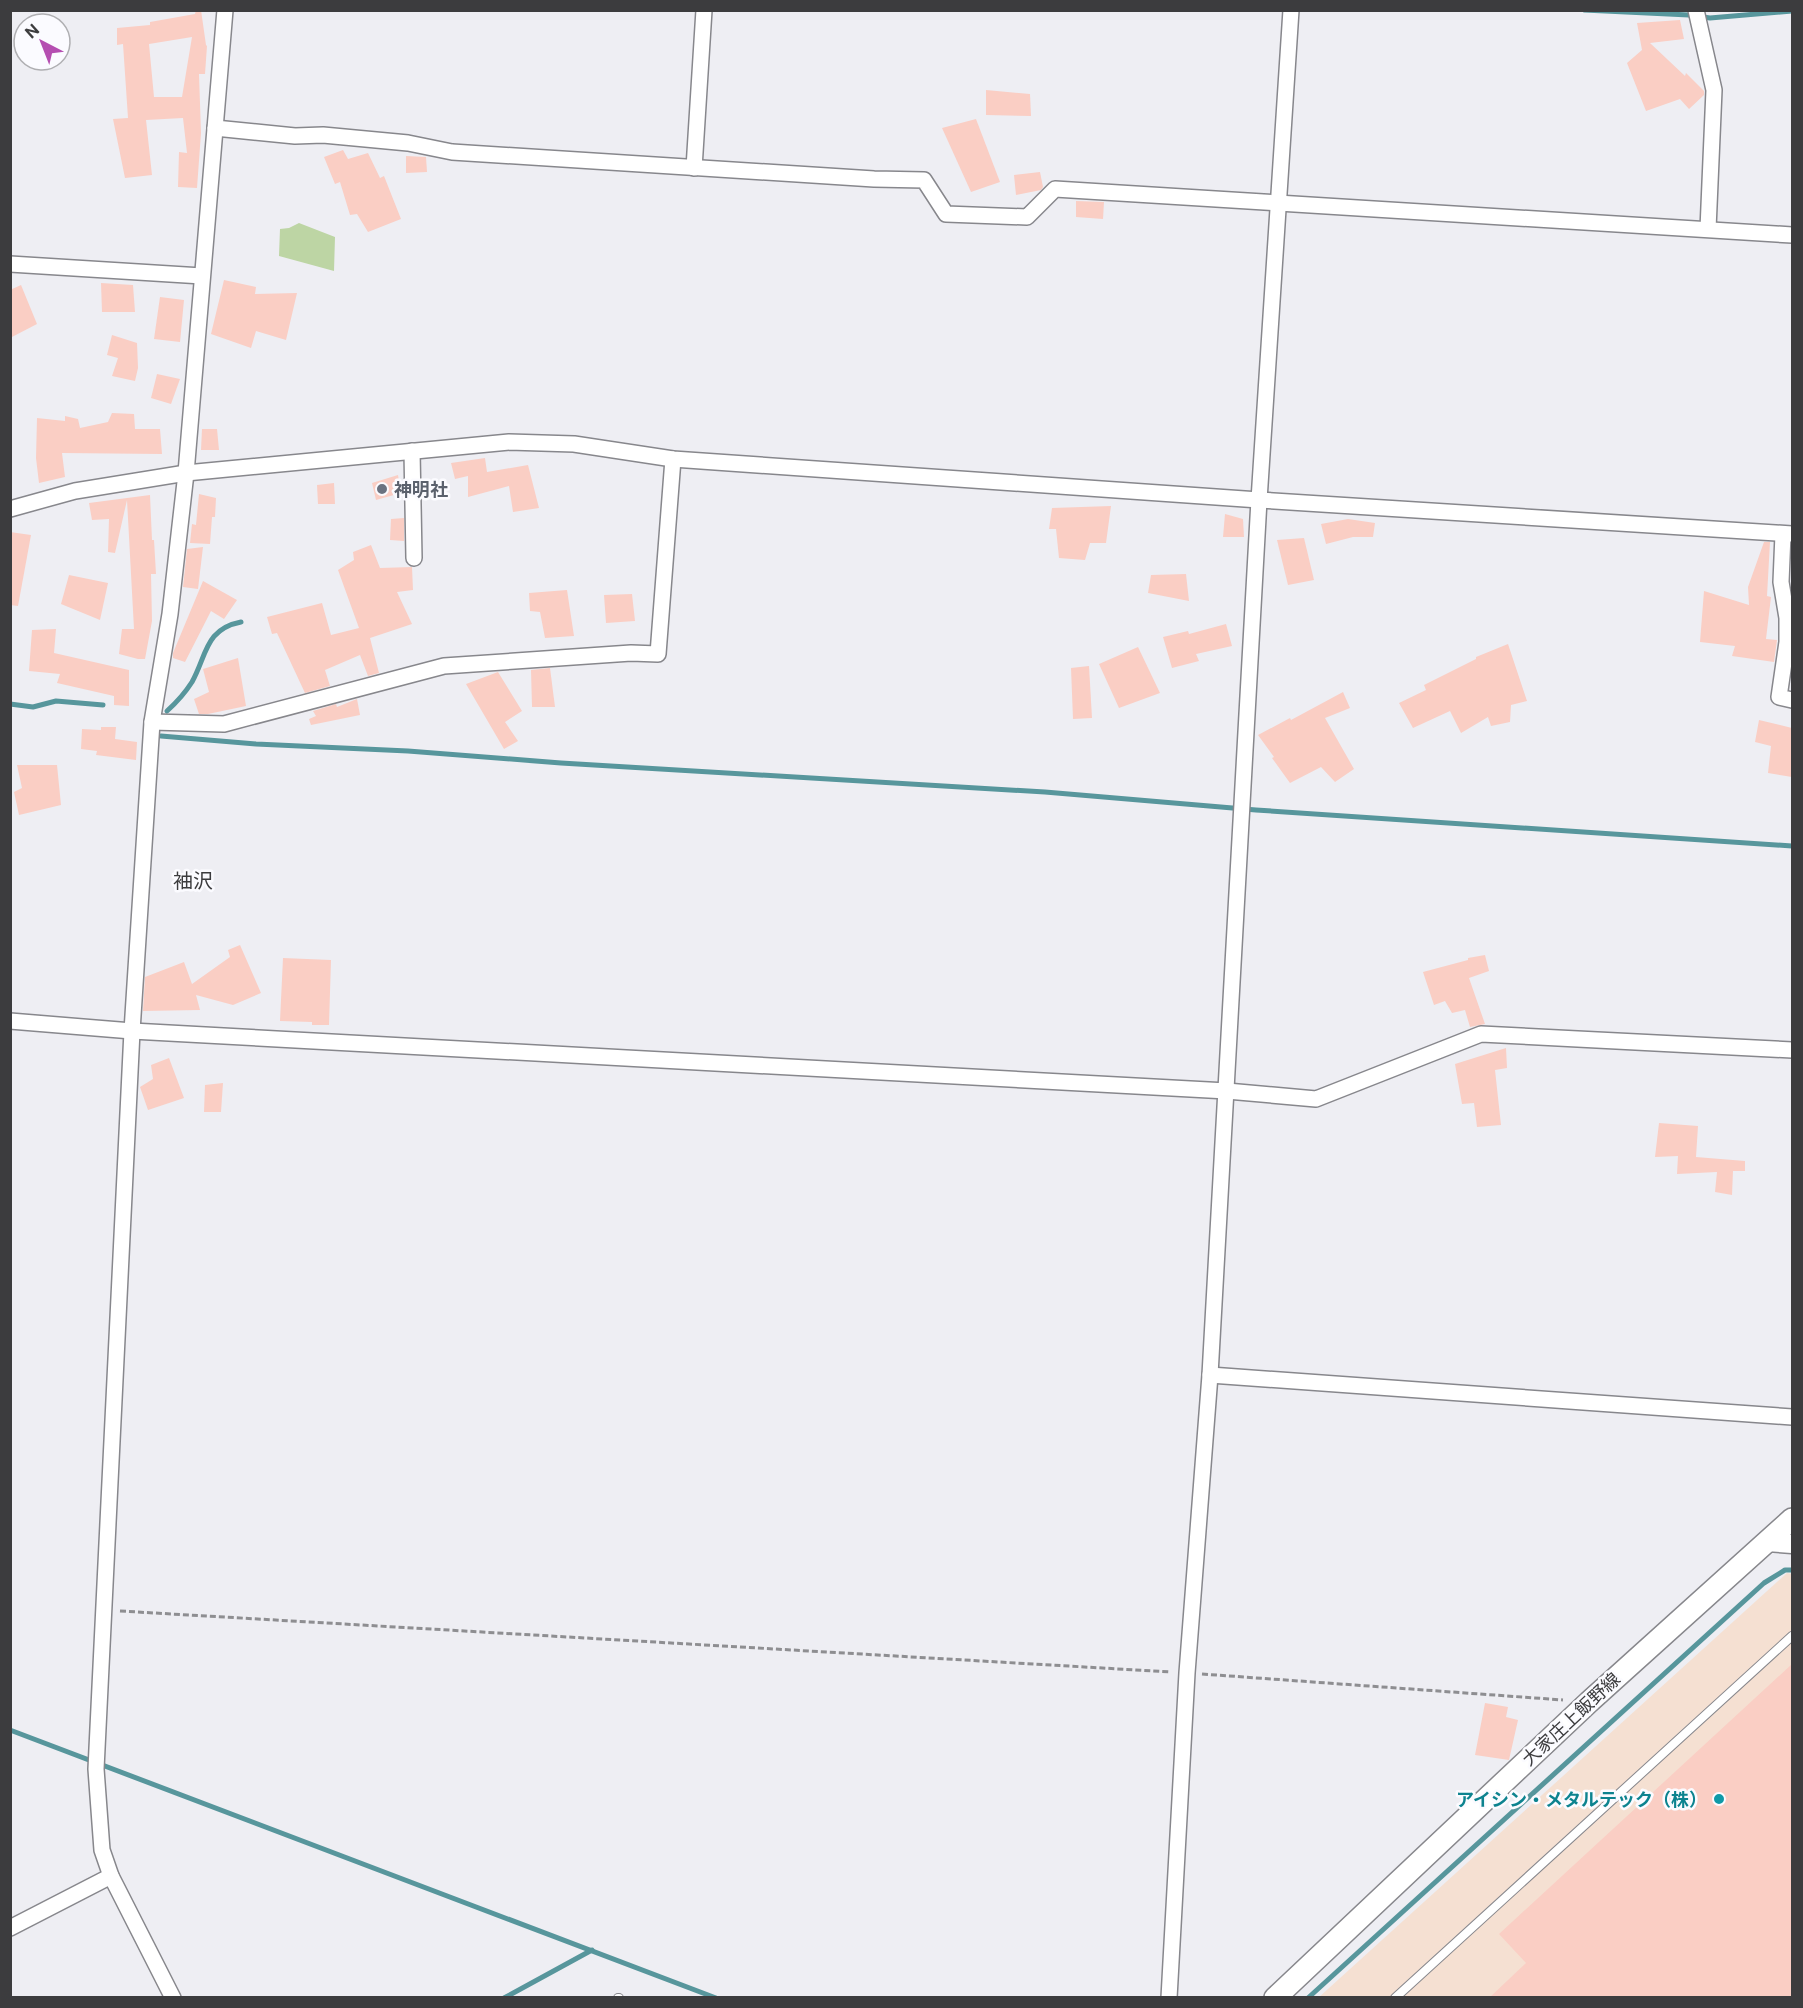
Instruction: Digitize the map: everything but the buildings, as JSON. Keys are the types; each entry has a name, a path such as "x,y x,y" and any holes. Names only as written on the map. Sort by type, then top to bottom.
{"main road":[{"name":"大家庄上飯野線","path":"1275,1998 1589,1702 1792,1519"}],"street":[{"path":"173,1998 111,1876 102,1851 96,1769 132,1031 152,722 170,614 186,473 225,10"},
{"path":"694,168 704,10"},
{"path":"1169,1998 1187,1673 1210,1375 1259,500 1291,10"},
{"path":"1696,10 1714,90 1708,229"},
{"path":"215,128 408,143 452,152 874,179 924,180 946,214 1026,217 1055,189 1792,235"},
{"path":"10,264 202,276"},
{"path":"10,509 75,491 186,473 508,442 574,444 673,459 1788,534 1781,582 1787,618 1787,642 1779,697 1792,700"},
{"path":"412,451 414,558"},
{"path":"152,722 224,724 444,666 631,653 658,654 673,459"},
{"path":"10,1021 132,1031 1227,1091 1316,1099 1481,1034 1792,1050"},
{"path":"1210,1375 1792,1417"},
{"path":"1767,1542 1792,1545"},
{"path":"10,1928 111,1876"}],"lane":[{"path":"1395,1998 1792,1636"}],"path":[{"path":"104,1610 1187,1673 1589,1702"}],"shaded area":[{"path":"1787,1573 1792,1574 1792,1997 1318,1998"}],"green space":[{"path":"299,223 335,237 334,271 279,256 280,229"}],"waterway":[{"path":"1584,10 1710,18 1792,11"},
{"path":"167,711 192,682 214,637 229,625 241,622"},
{"path":"10,704 33,707 56,701 103,705"},
{"path":"161,736 256,744 408,751 561,763 1045,792 1256,810 1792,846"},
{"path":"1308,1998 1764,1583 1785,1570 1792,1570"},
{"path":"10,1730 716,1998"},
{"path":"504,1998 592,1950"}],"place":[{"name":"神明社","path":"382,489"},
{"name":"アイシン・メタルテック（株）","path":"1719,1799"}],"district":[{"name":"袖沢","path":"193,881"}]}
